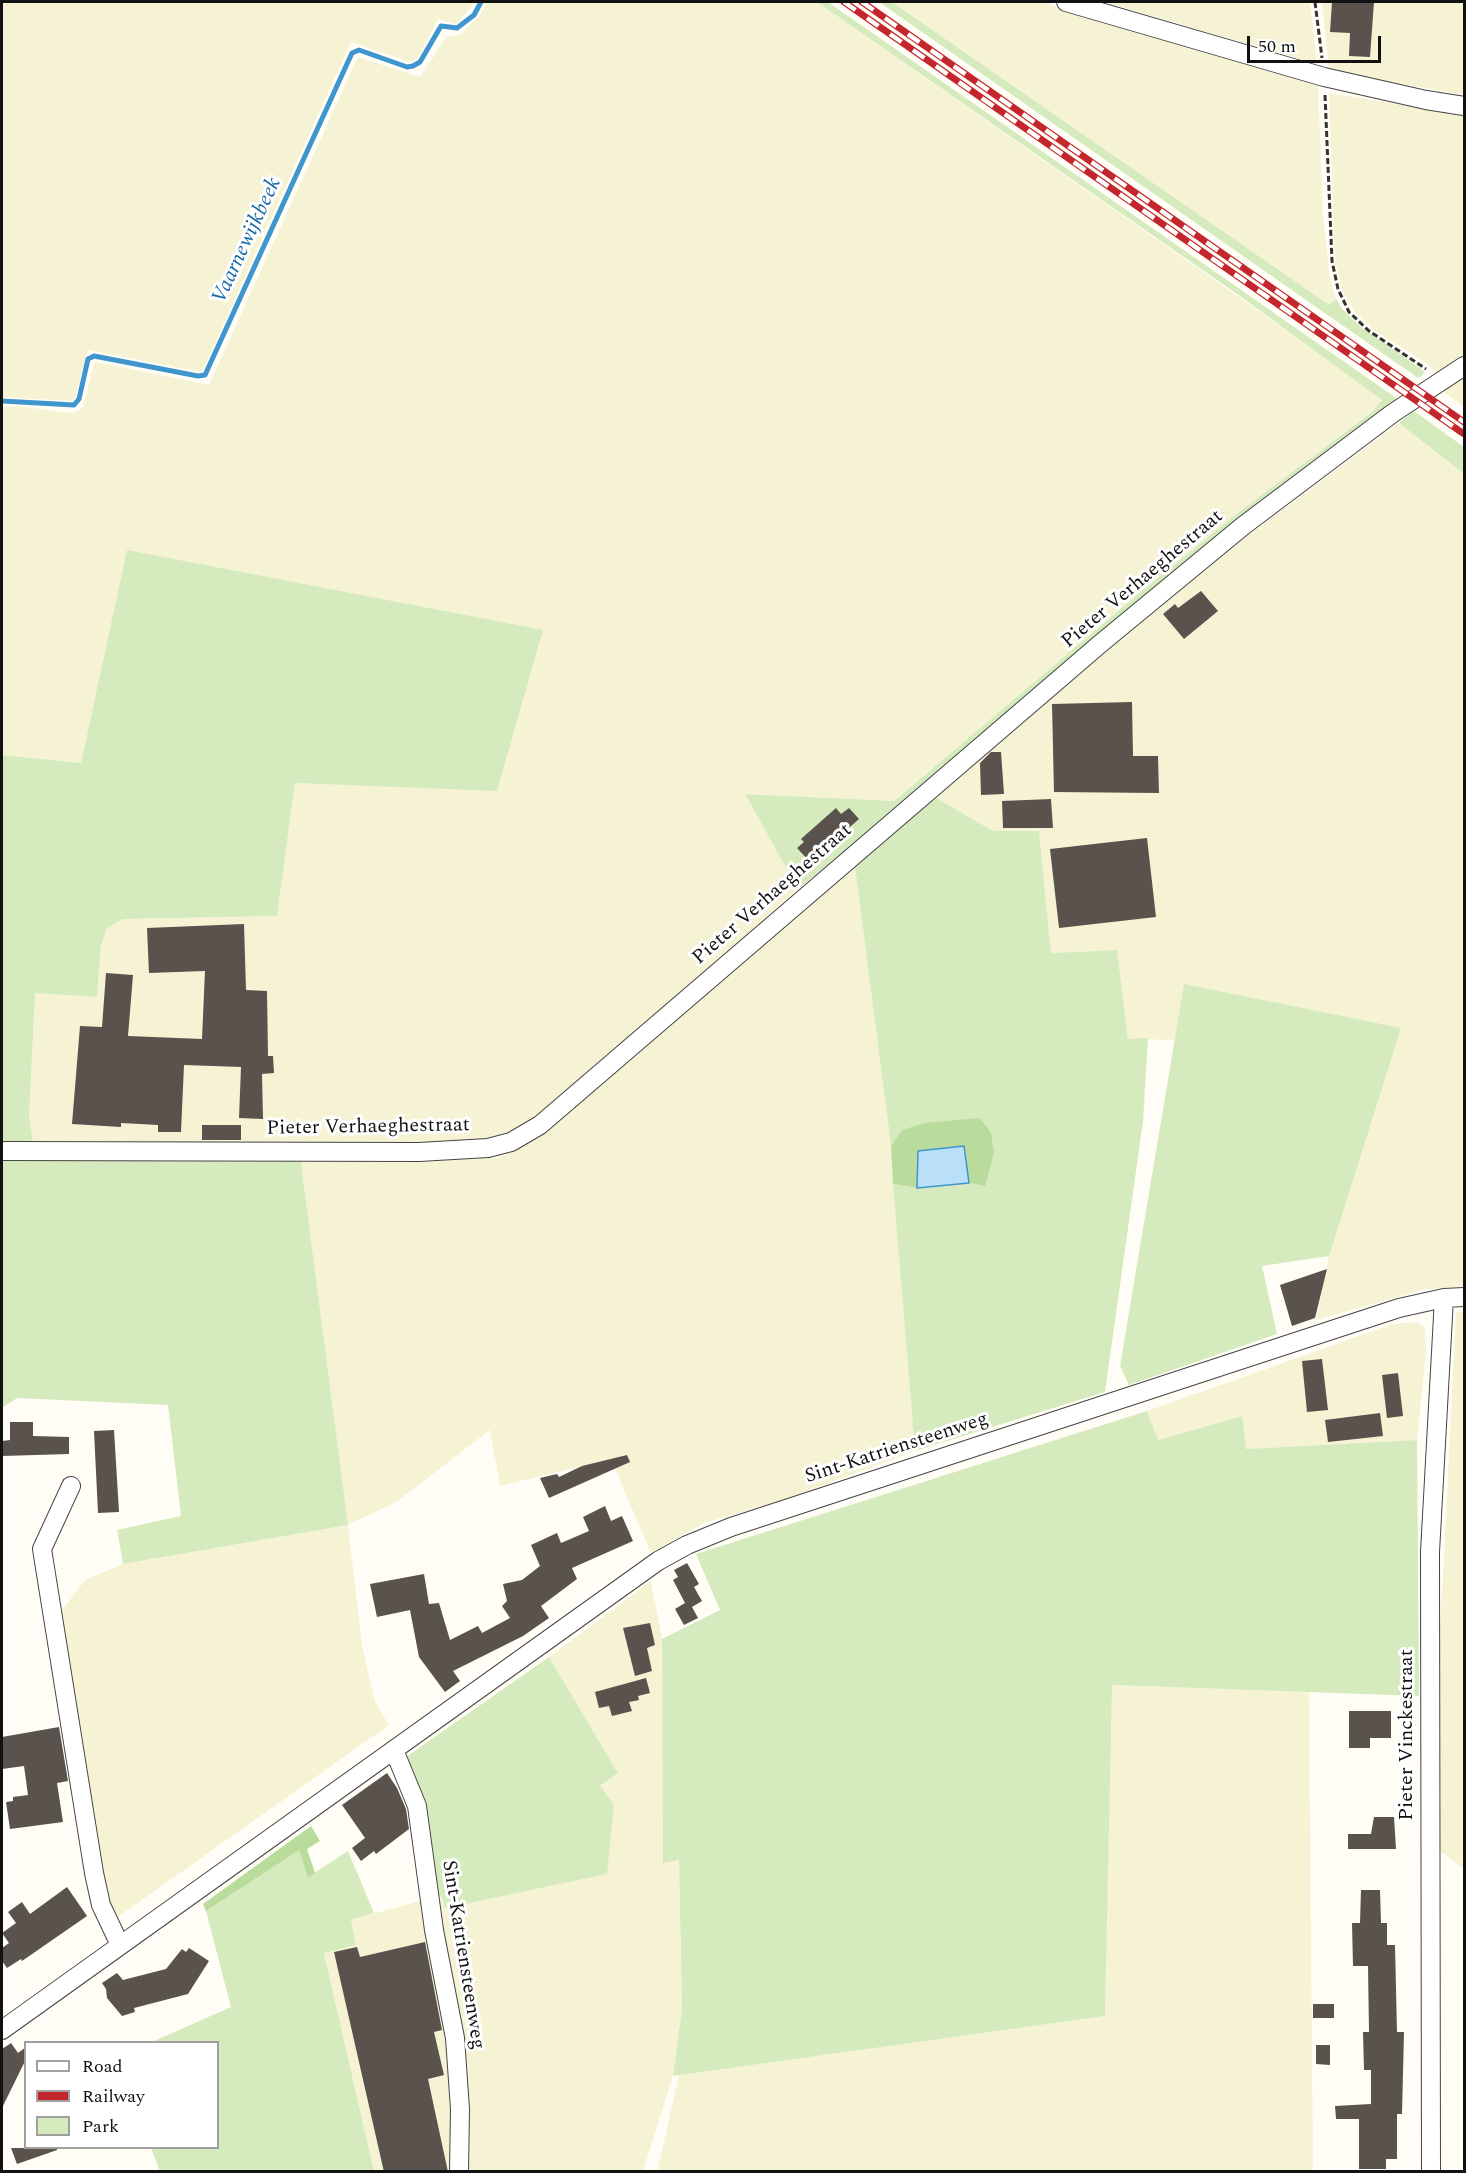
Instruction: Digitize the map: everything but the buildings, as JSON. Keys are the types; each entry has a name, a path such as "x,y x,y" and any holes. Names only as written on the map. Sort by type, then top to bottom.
{"street":[{"path":"1066,2 1324,76 1426,100 1464,106"},
{"name":"Pieter Verhaeghestraat","path":"2,1151 419,1152 488,1148 511,1142 540,1125 1100,644 1244,526 1435,383 1464,366"},
{"name":"Sint-Katriensteenweg","path":"2,2030 658,1561 687,1545 730,1527 1399,1308 1444,1298 1464,1297"},
{"name":"Pieter Vinckestraat","path":"1431,2172 1430,1552 1444,1298"},
{"path":"71,1486 42,1549 94,1873 101,1905 120,1945"},
{"name":"Sint-Katriensteenweg","path":"394,1750 417,1806 434,1930 455,2038 460,2109 459,2172"}],"path":[{"path":"1315,2 1324,76 1332,261 1338,289 1349,312 1369,331 1426,369 1435,383"}],"shaded area":[{"path":"2,2 475,2 456,24 438,19 418,58 410,62 351,42 202,372 88,350 74,401 2,397"},
{"path":"487,2 817,2 1379,395 1381,404 1239,512 893,801 745,794 798,889 583,1079 515,1132 485,1142 457,1145 34,1147 29,1118 35,993 97,997 101,945 107,928 123,919 277,916 295,783 497,790 128,551 81,763 2,755 2,407 18,406 70,413 78,411 83,406 95,362 209,385 358,57 420,77 447,36 460,35 480,15"},
{"path":"892,2 1042,2 1318,86 1323,216 1330,278 1336,299 1329,306"},
{"path":"1105,2 1310,2 1317,64"},
{"path":"1322,2 1464,2 1464,95 1329,71"},
{"path":"1329,93 1464,115 1464,359 1436,376 1428,364 1372,329 1354,311 1343,292 1335,264"},
{"path":"1464,374 1464,407 1444,392 1444,386"},
{"path":"1399,423 1464,474 1464,1286 1422,1290 1316,1320 1329,1256 1185,984 1175,1040 1128,1039 1117,950 1051,953 1039,831 993,831 933,796 1237,544"},
{"path":"855,867 891,1146 915,1451 783,1500 704,1523 651,1553 611,1459 500,1486 490,1430 396,1502 348,1525 300,1155 497,1158 516,1150 539,1136 631,1060"},
{"path":"1456,1311 1464,1312 1464,1869 1439,1850 1439,1657"},
{"path":"1418,1322 1425,1328 1426,1352 1417,1440 1245,1449 1241,1416 1157,1440 1147,1411 1393,1324"},
{"path":"348,1525 362,1645 375,1702 389,1725 115,1919 102,1883 60,1613 85,1580 123,1564"},
{"path":"651,1581 663,1645 663,1863 679,1860 682,2008 673,2076 643,2171 374,2171 324,1952 356,1945 350,1920 442,1895 445,1908 618,1773 549,1657"},
{"path":"1111,1685 1309,1692 1313,2171 657,2172 679,2075 1105,2016"}],"green space":[{"path":"817,2 828,2 1399,400 798,889 745,794 894,801 1148,586 1239,512 1373,411 1382,400 1240,296"},
{"path":"879,2 892,2 1329,305 1336,299 1343,310 1361,327 1424,371 1423,375 1418,378"},
{"path":"1414,411 1464,447 1464,474 1399,423"},
{"path":"127,550 543,630 497,791 295,783 277,916 123,919 107,928 101,945 97,997 35,993 29,1118 34,1147 2,1146 2,755 81,763"},
{"path":"933,796 993,831 1039,831 1051,953 1117,950 1128,1039 1148,1038 1143,1121 1105,1392 915,1451 893,1184 917,1188 969,1183 985,1186 902,1131 891,1146 855,867"},
{"path":"1184,984 1401,1028 1329,1256 1262,1266 1277,1334 1129,1385 1120,1366"},
{"path":"980,1118 991,1133 994,1153 985,1186 969,1183 964,1146 919,1151 917,1188 893,1184 891,1146 902,1130 925,1123"},
{"path":"300,1155 348,1525 123,1564 117,1530 181,1516 168,1405 17,1398 2,1408 2,1160"},
{"path":"1147,1411 1158,1440 1242,1416 1246,1449 1417,1440 1419,1696 1112,1685 1105,2016 673,2076 682,2008 679,1860 663,1863 662,1639 720,1610 696,1554"},
{"path":"549,1657 618,1773 600,1786 614,1805 607,1874 445,1908 442,1896 434,1898 406,1757"},
{"path":"311,1826 320,1841 307,1849 315,1873 308,1878 299,1850 206,1911 203,1904"},
{"path":"299,1849 308,1877 348,1851 374,1913 351,1920 356,1945 324,1953 374,2171 160,2171 151,2149 219,2149 219,2041 154,2041 231,2007 206,1911"}],"water":[{"path":"964,1146 969,1183 917,1188 918,1151"}],"waterway":[{"name":"Vaarnewijkbeek","path":"2,401 74,405 79,399 88,359 94,356 198,376 205,375 352,53 359,50 407,67 413,66 420,62 441,26 457,28 474,15 481,2"}],"railway":[{"path":"844,2 1464,434"},
{"path":"862,2 1464,422"}]}
